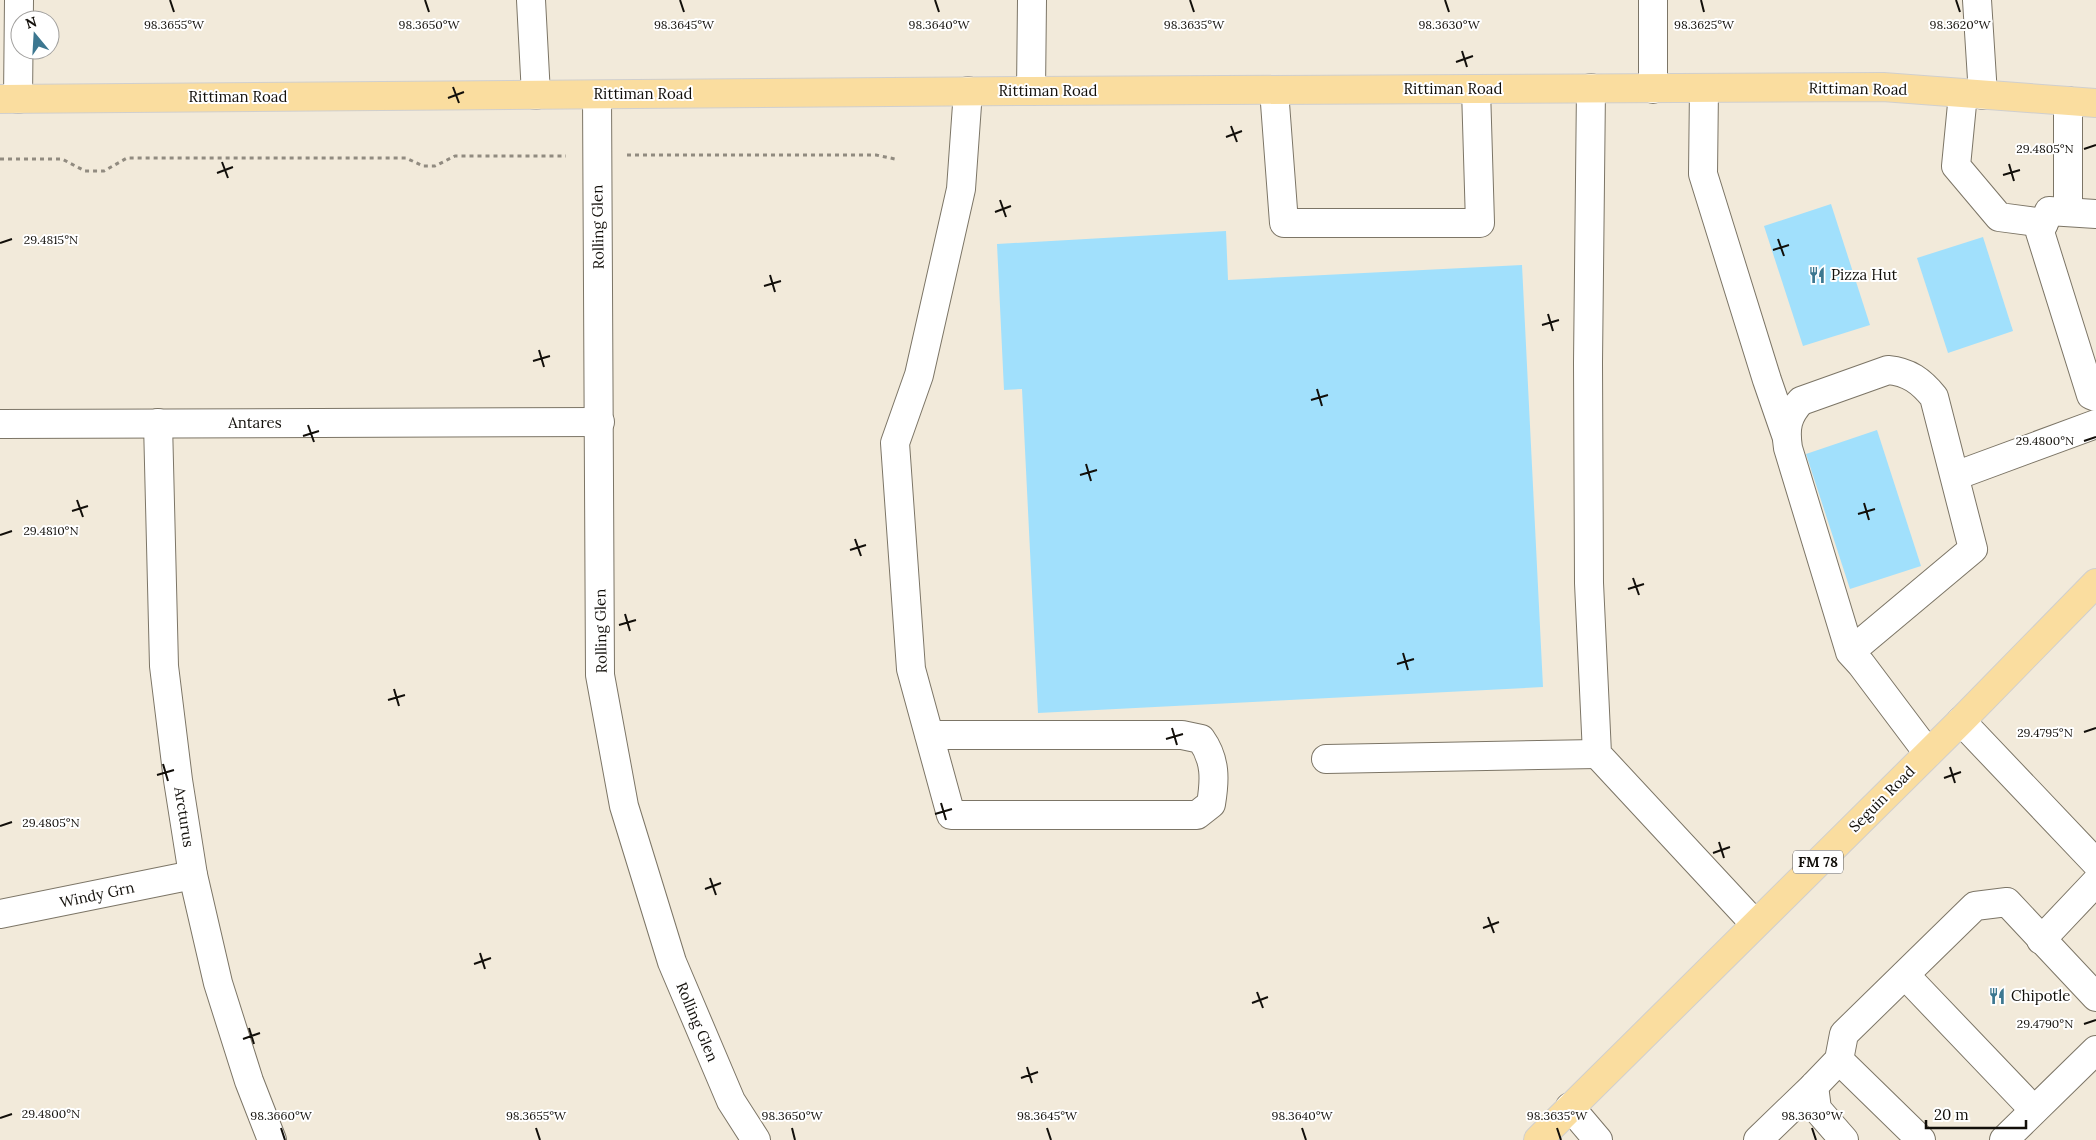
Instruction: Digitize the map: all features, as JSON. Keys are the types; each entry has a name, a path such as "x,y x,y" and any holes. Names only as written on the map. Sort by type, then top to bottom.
{"main road":[{"name":"Rittiman Road","path":"9,99 1883,87 2096,103"},
{"name":"Seguin Road","path":"1538,1140 1961,721 2096,583"}],"street":[{"path":"9,99 19,0"},
{"path":"531,0 536,95"},
{"path":"1031,91 1032,0"},
{"path":"1653,0 1653,88"},
{"path":"1977,0 1973,94 1956,166 1998,217 2056,218 2096,214"},
{"path":"1590,88 1589,574 1597,754 1756,924"},
{"path":"1704,88 1703,174 1786,435 1788,448 1850,652 1928,753"},
{"path":"1274,90 1284,223 1480,224 1476,89"},
{"path":"929,735 1182,735 1201,739 1210,752 1215,782 1211,804 1197,814 951,815 929,735 911,669 895,443 919,375 961,189 968,92"},
{"name":"Rolling Glen","path":"597,95 600,675 624,806 672,962 731,1101 756,1140"},
{"path":"2068,101 2056,218 2040,232 2094,394"},
{"path":"1786,435 1787,423 1792,411 1801,401 1888,370 1898,371 1911,376 1924,384 1934,397 1973,549 1850,652"},
{"name":"Antares","path":"0,424 600,422"},
{"name":"Arcturus","path":"158,423 164,666 178,780 194,875 218,984 249,1081 272,1140"},
{"path":"1955,476 2096,424"},
{"path":"1961,721 2096,863"},
{"path":"1326,759 1597,754"},
{"name":"Windy Grn","path":"0,914 194,875"},
{"path":"2041,940 2096,882"},
{"path":"1782,1140 1816,1098 1839,1060 1844,1034 1975,906 2007,902 2096,997"},
{"path":"1905,975 2034,1110"},
{"path":"2013,1136 2034,1110 2096,1050"},
{"path":"1839,1060 1921,1140"},
{"path":"1758,1140 1816,1098"},
{"path":"1816,1098 1844,1140"},
{"path":"1570,1108 1598,1140"}],"path":[{"path":"642,155 876,154 895,159"},
{"path":"0,159 62,160 85,171 104,171 127,158 406,158 423,166 435,166 455,156 555,156"}],"building":[{"name":"Pizza Hut","path":"1831,204 1870,325 1803,346 1764,226"},
{"path":"1226,231 1228,280 1522,265 1543,687 1038,713 1022,389 1004,390 997,244"},
{"path":"1983,237 2013,331 1948,353 1917,258"},
{"path":"1877,430 1921,566 1850,589 1806,454"}],"place":[{"name":"Pizza Hut","path":"1817,275"},
{"name":"Chipotle","path":"1997,996"}]}
